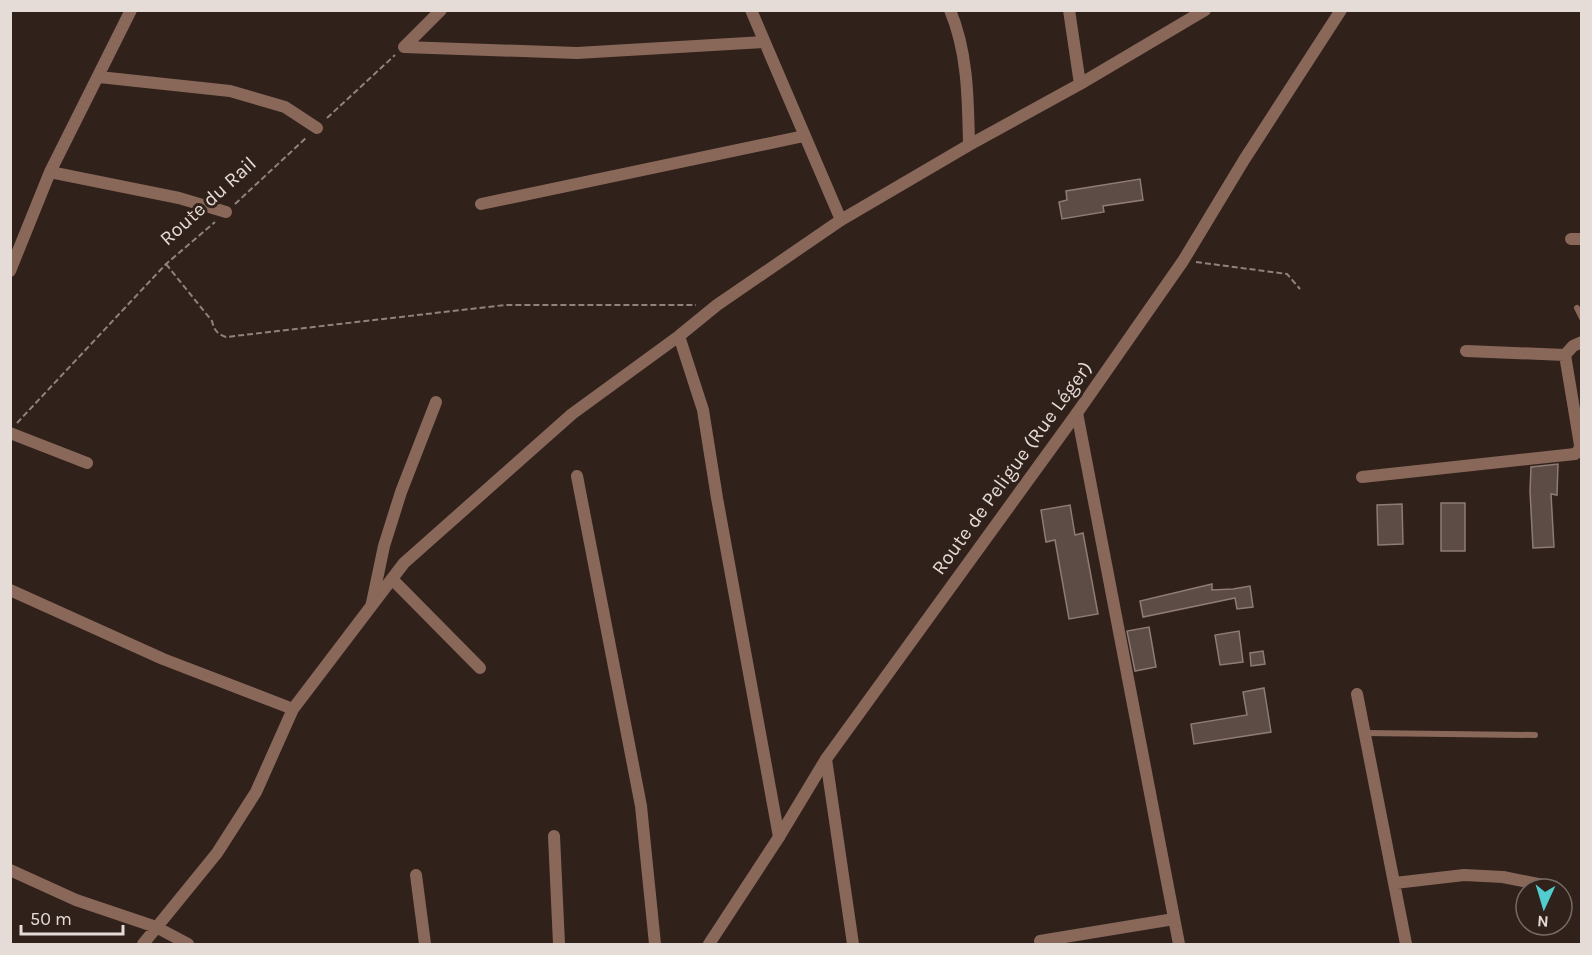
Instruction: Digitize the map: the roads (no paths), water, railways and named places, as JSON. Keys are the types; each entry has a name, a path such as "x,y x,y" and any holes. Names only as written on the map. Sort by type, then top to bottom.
{"street":[{"path":"10,271 50,172 131,10"},
{"path":"441,10 404,47 578,53 764,42"},
{"path":"751,10 841,220"},
{"path":"950,10 958,29 967,77 969,145"},
{"path":"1069,10 1080,84"},
{"path":"143,945 217,853 256,792 293,709 404,563 572,414 679,336 717,305 841,220 1205,10"},
{"name":"Route de Peligue (Rue Léger)","path":"709,945 826,759 1077,413 1183,261 1244,160 1341,10"},
{"path":"99,77 238,93 285,106 317,128"},
{"path":"481,204 804,136"},
{"path":"50,172 178,198 226,212"},
{"path":"679,336 703,410 779,837"},
{"path":"1565,355 1573,346 1581,342"},
{"path":"1466,351 1565,355"},
{"path":"1362,477 1575,454 1580,445 1565,355"},
{"path":"370,610 384,546 401,492 436,402"},
{"path":"1077,413 1179,945"},
{"path":"10,431 87,464"},
{"path":"577,476 641,806 656,945"},
{"path":"392,579 480,668"},
{"path":"10,590 163,659 293,709"},
{"path":"1357,694 1406,945"},
{"path":"826,759 853,945"},
{"path":"554,836 559,945"},
{"path":"10,870 76,900 156,927 188,945"},
{"path":"416,875 425,945"},
{"path":"1395,883 1464,875 1514,879"},
{"path":"1040,941 1174,919"}],"lane":[{"path":"1577,308 1581,318"},
{"path":"1365,733 1535,735"}]}
